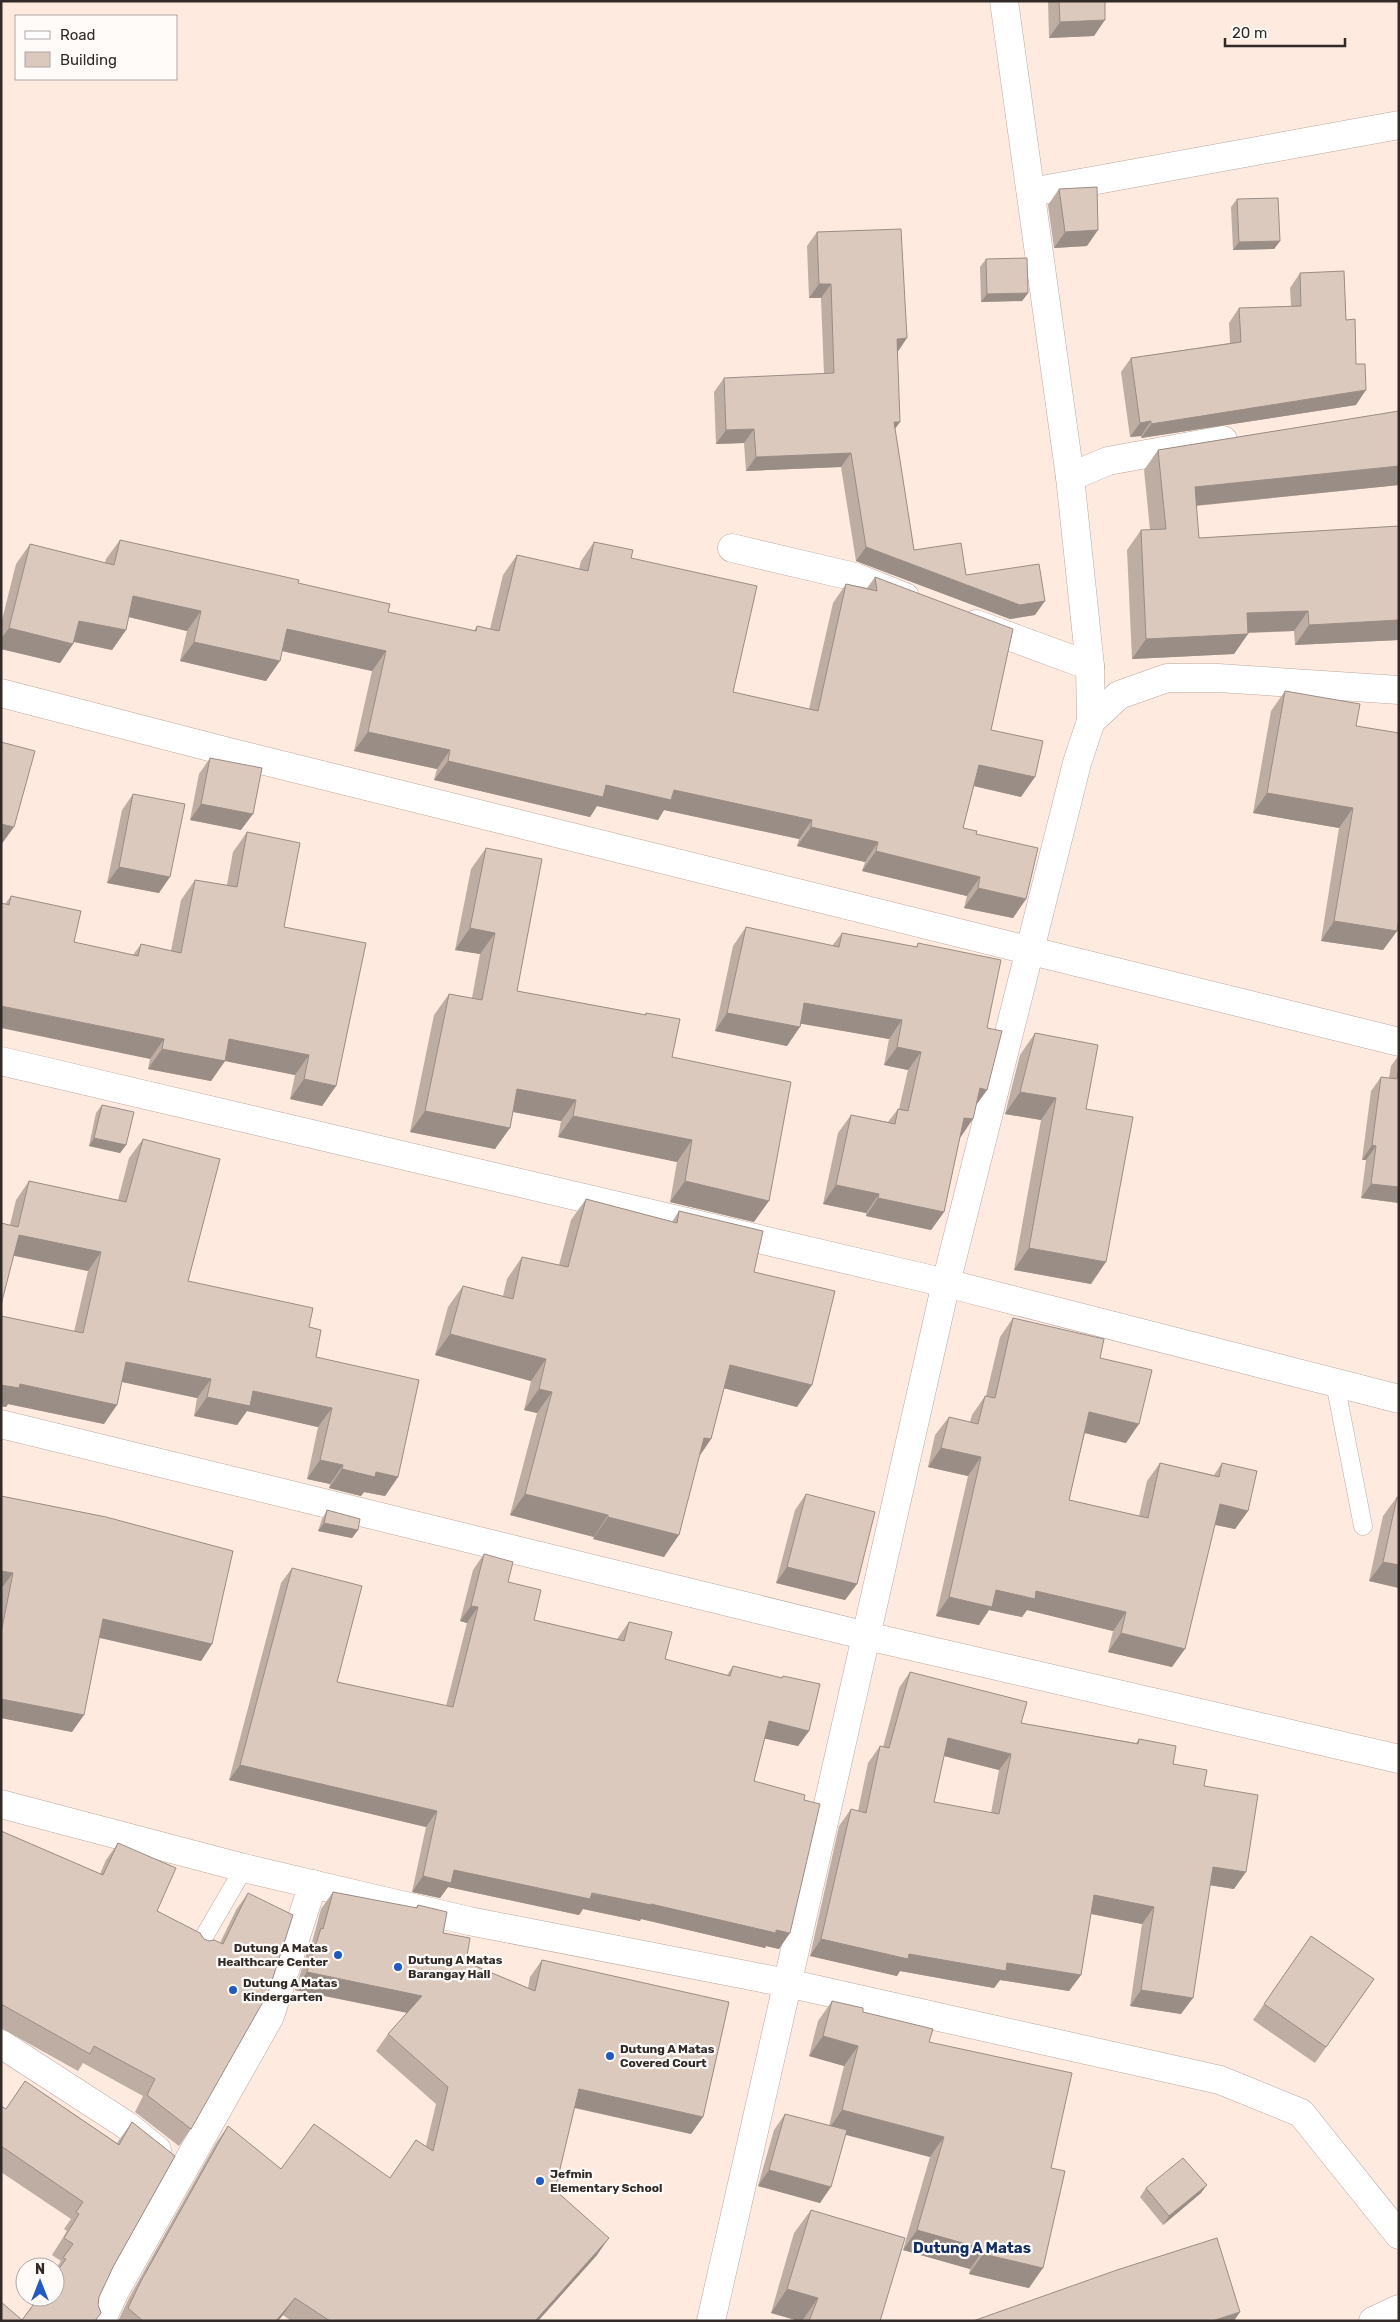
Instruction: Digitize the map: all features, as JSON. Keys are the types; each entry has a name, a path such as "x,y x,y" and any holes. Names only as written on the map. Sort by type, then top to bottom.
{"street":[{"path":"711,2321 946,1282 1077,763 1091,722 1090,666 1070,477 1004,1"},
{"path":"1031,192 1399,126"},
{"path":"1070,477 1108,461 1176,447 1244,437"},
{"path":"732,548 855,577 1090,666"},
{"path":"1091,722 1119,696 1167,678 1218,678 1399,690"},
{"path":"1,693 233,753 1399,1042"},
{"path":"1,1061 946,1282 1399,1399"},
{"path":"1,1424 867,1636 1399,1759"},
{"path":"1,1804 244,1868 469,1921 787,1983 1220,2080 1301,2113 1399,2235"},
{"path":"101,2321 115,2291 270,2016 313,1884"},
{"path":"1,2044 126,2125 184,2170"},
{"path":"1374,2321 1399,2309"}],"lane":[{"path":"1335,1383 1363,1526"},
{"path":"198,1947 244,1868"}],"building":[{"path":"1059,1 1105,1 1105,20 1060,22"},
{"path":"1097,187 1098,230 1065,232 1059,189"},
{"path":"1278,198 1280,241 1239,242 1237,199"},
{"path":"901,229 907,338 897,339 900,422 894,422 914,550 961,543 966,575 1039,564 1045,601 1020,605 866,547 851,453 756,457 754,429 726,430 724,378 834,373 831,284 819,284 817,232"},
{"path":"1027,258 1028,293 987,294 986,259"},
{"path":"1344,271 1346,320 1355,319 1356,364 1365,364 1366,390 1151,424 1151,421 1140,423 1131,358 1241,342 1239,308 1301,306 1300,273"},
{"path":"1399,411 1399,466 1195,487 1199,538 1399,526 1399,620 1309,625 1308,611 1247,613 1248,634 1146,639 1141,530 1166,529 1158,450"},
{"path":"120,540 299,580 298,583 390,604 388,612 476,631 477,626 499,631 517,555 588,571 594,542 633,550 631,558 757,586 733,692 818,711 846,584 877,591 875,577 1013,629 991,730 1043,741 1035,777 979,765 963,828 977,831 976,834 1038,848 1026,899 978,888 980,877 876,851 878,842 811,827 812,820 674,790 671,800 606,785 603,797 448,761 450,750 368,732 386,651 287,629 280,661 194,642 201,611 133,596 126,630 79,621 73,644 9,628 30,544 114,565"},
{"path":"1285,691 1360,704 1356,726 1399,733 1399,917 1397,931 1334,921 1353,808 1267,793"},
{"path":"1,742 35,751 14,827 1,824"},
{"path":"210,758 262,768 253,814 201,804"},
{"path":"133,794 185,804 170,877 119,867"},
{"path":"247,832 300,843 284,927 366,943 336,1086 304,1079 309,1055 229,1039 225,1061 162,1049 164,1039 1,1006 1,903 9,905 11,896 81,911 74,942 138,956 141,944 181,953 195,880 237,887"},
{"path":"486,848 542,859 517,991 646,1015 646,1013 680,1019 672,1057 791,1082 769,1201 685,1181 692,1140 573,1116 576,1100 517,1089 510,1128 425,1111 449,994 482,1000 495,933 470,928"},
{"path":"746,927 839,947 842,933 917,947 918,943 1001,960 987,1028 1002,1031 987,1090 980,1088 973,1119 964,1118 944,1212 878,1198 879,1194 836,1185 851,1115 895,1124 898,1109 908,1111 921,1052 897,1047 902,1020 804,1003 800,1027 727,1013"},
{"path":"1035,1033 1098,1045 1086,1109 1133,1117 1106,1262 1029,1248 1056,1098 1020,1092"},
{"path":"1399,1068 1399,1187 1371,1184 1376,1146 1372,1145 1381,1077 1397,1079"},
{"path":"102,1105 134,1112 126,1145 94,1138"},
{"path":"143,1139 220,1159 188,1281 313,1308 309,1327 321,1330 316,1357 419,1380 398,1477 376,1472 375,1477 342,1469 343,1465 320,1460 332,1408 253,1391 250,1406 207,1397 211,1379 126,1362 117,1405 20,1384 19,1388 1,1385 1,1316 83,1333 101,1252 19,1235 1,1305 1,1223 18,1227 29,1181 126,1202"},
{"path":"586,1199 677,1223 679,1211 763,1231 754,1272 835,1291 812,1385 730,1365 711,1439 704,1438 679,1535 525,1494 552,1392 539,1389 546,1359 450,1334 463,1286 513,1299 522,1257 568,1267"},
{"path":"1013,1318 1104,1339 1100,1358 1152,1370 1139,1424 1089,1412 1069,1500 1148,1518 1160,1463 1219,1477 1222,1463 1257,1471 1248,1511 1220,1504 1185,1649 1121,1633 1126,1612 1036,1591 1035,1599 996,1590 992,1607 949,1597 981,1457 941,1448 949,1417 978,1424 985,1396 995,1398"},
{"path":"806,1494 875,1512 857,1584 787,1567"},
{"path":"1,1496 106,1517 233,1551 212,1644 103,1619 84,1715 1,1699 1,1633 13,1573 1,1571"},
{"path":"1397,1497 1399,1497 1399,1565 1383,1562"},
{"path":"327,1510 360,1519 358,1530 324,1523"},
{"path":"484,1554 513,1562 508,1582 541,1590 534,1620 624,1641 629,1622 672,1632 665,1659 730,1676 733,1666 782,1678 783,1676 820,1684 809,1731 769,1721 754,1781 805,1795 804,1800 820,1804 790,1933 776,1930 776,1933 651,1904 592,1893 590,1899 454,1870 451,1883 423,1876 437,1811 240,1765 292,1568 362,1586 337,1682 453,1707 478,1607 471,1606"},
{"path":"910,1672 1027,1702 1021,1723 1138,1744 1139,1739 1176,1746 1173,1764 1207,1770 1204,1786 1258,1795 1246,1872 1213,1867 1193,1998 1141,1990 1154,1907 1094,1895 1081,1975 1007,1963 1006,1971 909,1954 908,1959 821,1939 851,1809 866,1813 880,1746 889,1748","holes":["948,1738 1011,1754 999,1814 934,1802"]},
{"path":"1,1831 103,1875 118,1843 176,1868 157,1911 200,1933 204,1939 209,1941 214,1940 223,1944 248,1893 293,1915 268,1993 191,2129 147,2095 155,2079 94,2046 90,2054 1,2004"},
{"name":"Jefmin Elementary School","path":"333,1892 417,1908 418,1905 447,1912 443,1933 470,1938 466,1962 535,1991 542,1960 729,2002 703,2117 579,2089 555,2190 609,2238 535,2321 330,2321 295,2298 276,2321 143,2321 128,2308 141,2281 228,2126 281,2169 314,2124 390,2178 416,2140 433,2151 448,2087 388,2034 422,1996 307,1972 321,1928 323,1929"},
{"path":"1311,1936 1374,1979 1326,2047 1264,2004"},
{"path":"832,2001 863,2008 863,2012 933,2029 929,2042 1072,2073 1051,2168 1065,2171 1043,2268 983,2254 984,2249 917,2230 944,2137 842,2110 858,2046 823,2036"},
{"path":"25,2081 119,2145 132,2122 175,2156 113,2267 99,2297 98,2305 101,2313 95,2321 1,2321 1,2302 22,2320 32,2307 65,2307 66,2259 64,2257 73,2244 64,2238 79,2214 76,2212 83,2202 1,2146 1,2106 6,2109"},
{"path":"785,2114 847,2130 831,2187 769,2170"},
{"path":"1183,2158 1207,2185 1169,2216 1146,2188"},
{"path":"811,2210 905,2238 880,2321 809,2321 818,2298 787,2289"},
{"path":"1217,2238 1240,2312 1212,2321 973,2321 1117,2270"}],"place":[{"name":"Dutung A Matas Healthcare Center","path":"338,1955"},
{"name":"Dutung A Matas Barangay Hall","path":"398,1967"},
{"name":"Dutung A Matas Kindergarten","path":"233,1990"},
{"name":"Dutung A Matas Covered Court","path":"610,2056"},
{"name":"Jefmin Elementary School","path":"540,2181"}],"district":[{"name":"Dutung A Matas","path":"972,2248"}]}
